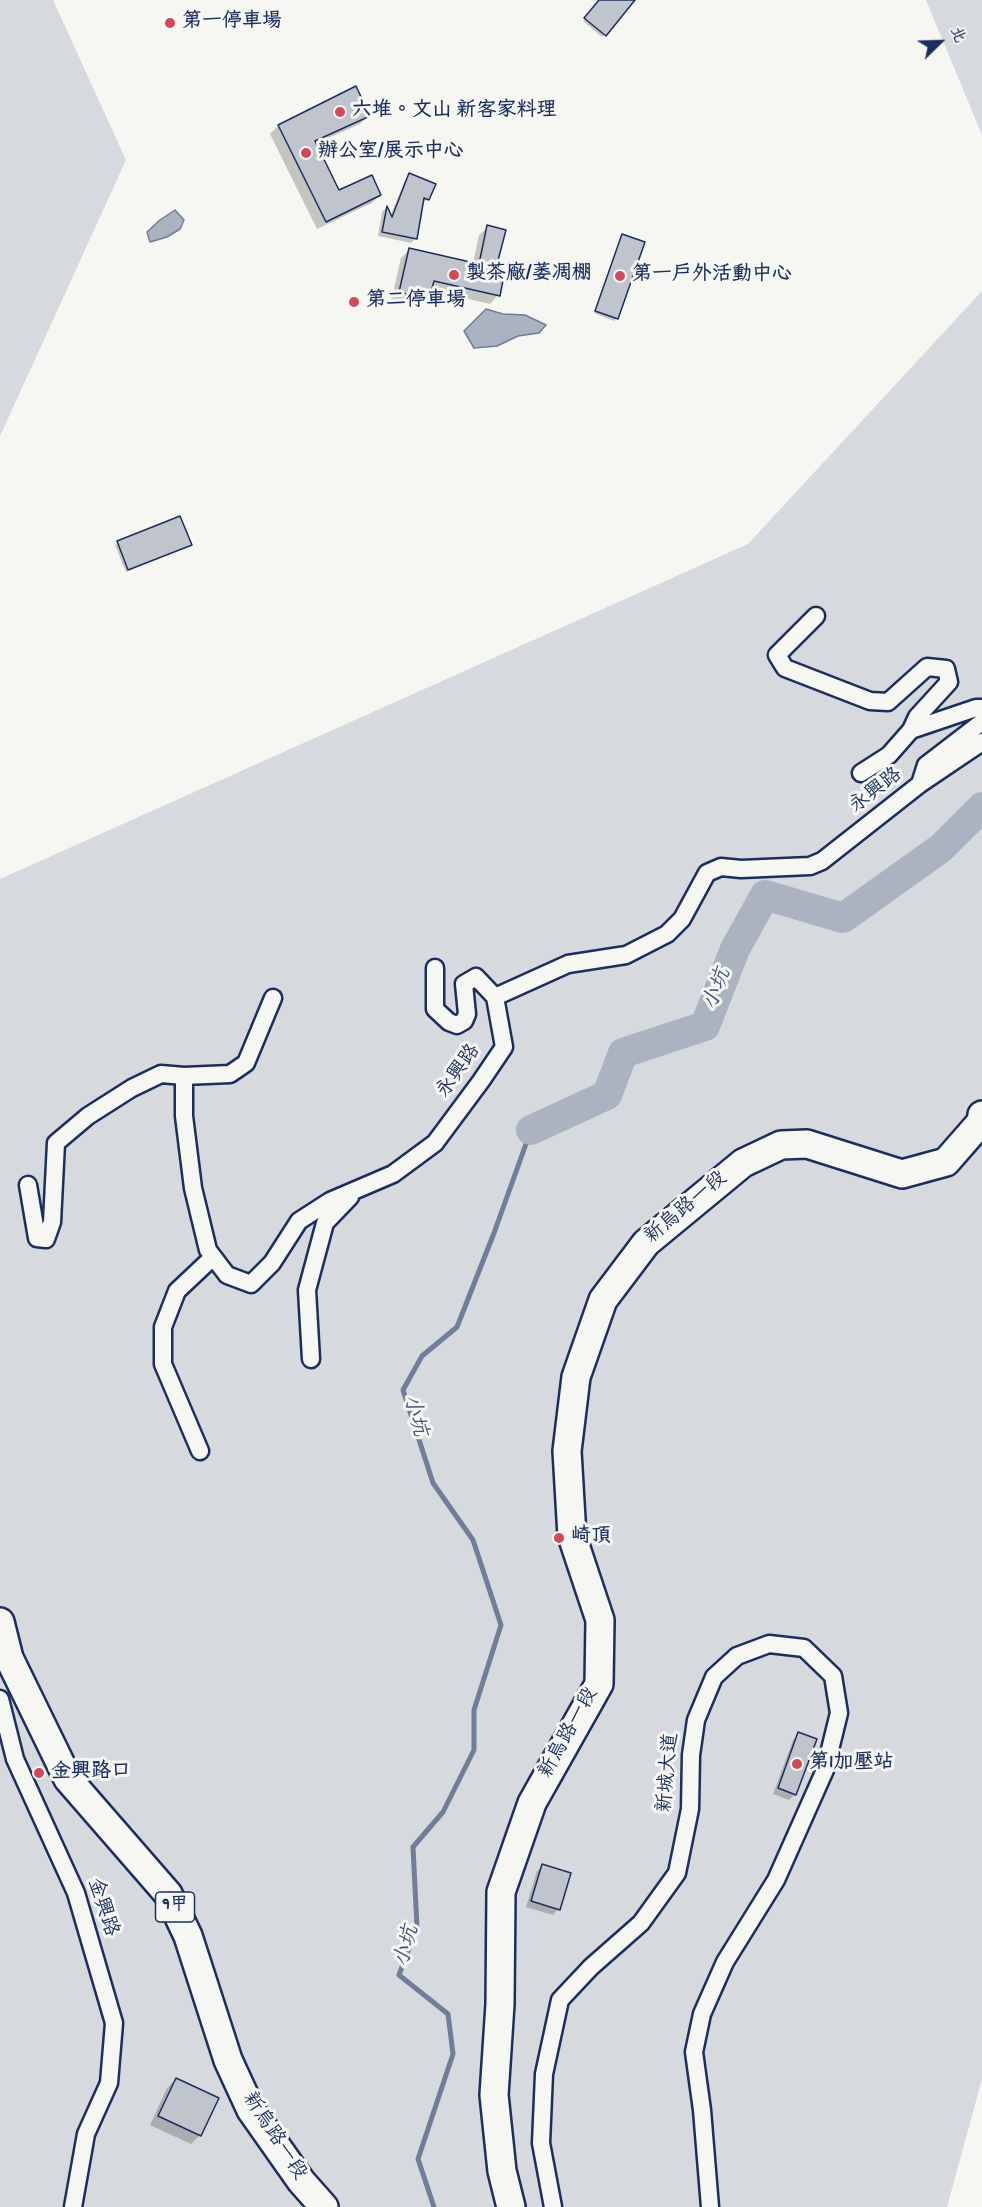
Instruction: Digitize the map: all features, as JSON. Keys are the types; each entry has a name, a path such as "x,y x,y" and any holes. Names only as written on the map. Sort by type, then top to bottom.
{"main road":[{"name":"新烏路一段","path":"511,2207 502,2171 494,2095 500,2004 501,1892 532,1803 599,1684 600,1620 572,1536 567,1451 576,1377 603,1300 646,1243 743,1163 781,1145 807,1144 902,1174 946,1162 981,1122 982,1115"},
{"name":"新烏路一段","path":"0,1622 5,1664 68,1779 168,1894 188,1936 228,2060 251,2109 301,2181 324,2207"}],"street":[{"path":"816,616 777,655 785,668 870,700 888,702 927,667 946,669 949,682 917,717 911,730 889,755 861,773"},
{"path":"911,730 982,708"},
{"path":"920,784 926,765 982,722"},
{"name":"永興路","path":"212,1258 227,1275 251,1284 272,1263 299,1221 330,1201 393,1174 435,1143 504,1047 495,997 568,964 626,955 667,934 682,919 707,873 721,867 741,869 810,866 822,861 920,784 982,742"},
{"path":"435,968 435,1009 449,1022 457,1025 464,1021 467,1014 464,984 476,977 495,997"},
{"path":"28,1185 37,1238 46,1239 52,1222 56,1143 88,1116 132,1088 161,1074 184,1076 230,1074 246,1063 273,998"},
{"path":"184,1076 184,1116 193,1188 212,1258 177,1291 163,1327 163,1364 200,1451"},
{"path":"311,1359 307,1290 325,1223 355,1192"},
{"name":"新城大道","path":"553,2207 541,2144 544,2074 560,2000 591,1967 641,1923 677,1873 690,1809 691,1755 696,1720 714,1677 737,1656 769,1644 804,1648 832,1676 838,1713 825,1770 780,1870 725,1962 702,2014 693,2052 702,2110 710,2207"},
{"name":"金興路","path":"0,1700 15,1759 76,1893 114,2023 109,2083 86,2134 73,2207"}],"shaded area":[{"path":"0,0 53,0 126,160 0,436"},
{"path":"926,0 982,0 982,135"},
{"path":"175,210 184,220 180,229 167,237 150,242 147,232"},
{"path":"982,291 982,2079 947,2207 0,2207 0,879 748,544"},
{"path":"486,309 503,314 525,315 546,325 539,333 518,336 497,346 474,348 464,331"}],"building":[{"path":"599,0 635,0 606,36 584,18"},
{"path":"356,86 370,116 315,141 339,190 372,175 381,195 326,222 278,125"},
{"path":"409,173 436,184 429,200 424,198 417,239 382,232 387,206 392,217"},
{"name":"製茶廠/萎凋棚","path":"487,225 506,230 496,268 505,270 500,296 434,281 429,300 399,292 409,248 479,264"},
{"name":"第一戶外活動中心","path":"622,234 645,242 618,319 595,311"},
{"path":"180,516 192,545 128,570 117,541"},
{"name":"第1加壓站","path":"798,1732 817,1739 796,1795 778,1788"},
{"path":"542,1864 571,1873 560,1910 531,1901"},
{"path":"176,2078 219,2098 201,2136 158,2116"}],"waterway":[{"name":"小坑","path":"531,1130 607,1095 623,1053 705,1026 735,949 765,895 843,918 941,848 982,807"},
{"name":"小坑","path":"434,2207 418,2159 453,2054 448,2014 399,1975 417,1927 413,1847 443,1812 474,1750 474,1710 501,1625 473,1540 433,1483 403,1390 422,1356 457,1327 531,1130"}],"place":[{"name":"第一停車場","path":"170,23"},
{"name":"六堆。文山 新客家料理","path":"340,112"},
{"name":"辦公室/展示中心","path":"306,153"},
{"name":"製茶廠/萎凋棚","path":"454,275"},
{"name":"第一戶外活動中心","path":"620,276"},
{"name":"第二停車場","path":"354,302"},
{"name":"崎頂","path":"559,1538"},
{"name":"第1加壓站","path":"797,1764"},
{"name":"金興路口","path":"39,1773"}]}
